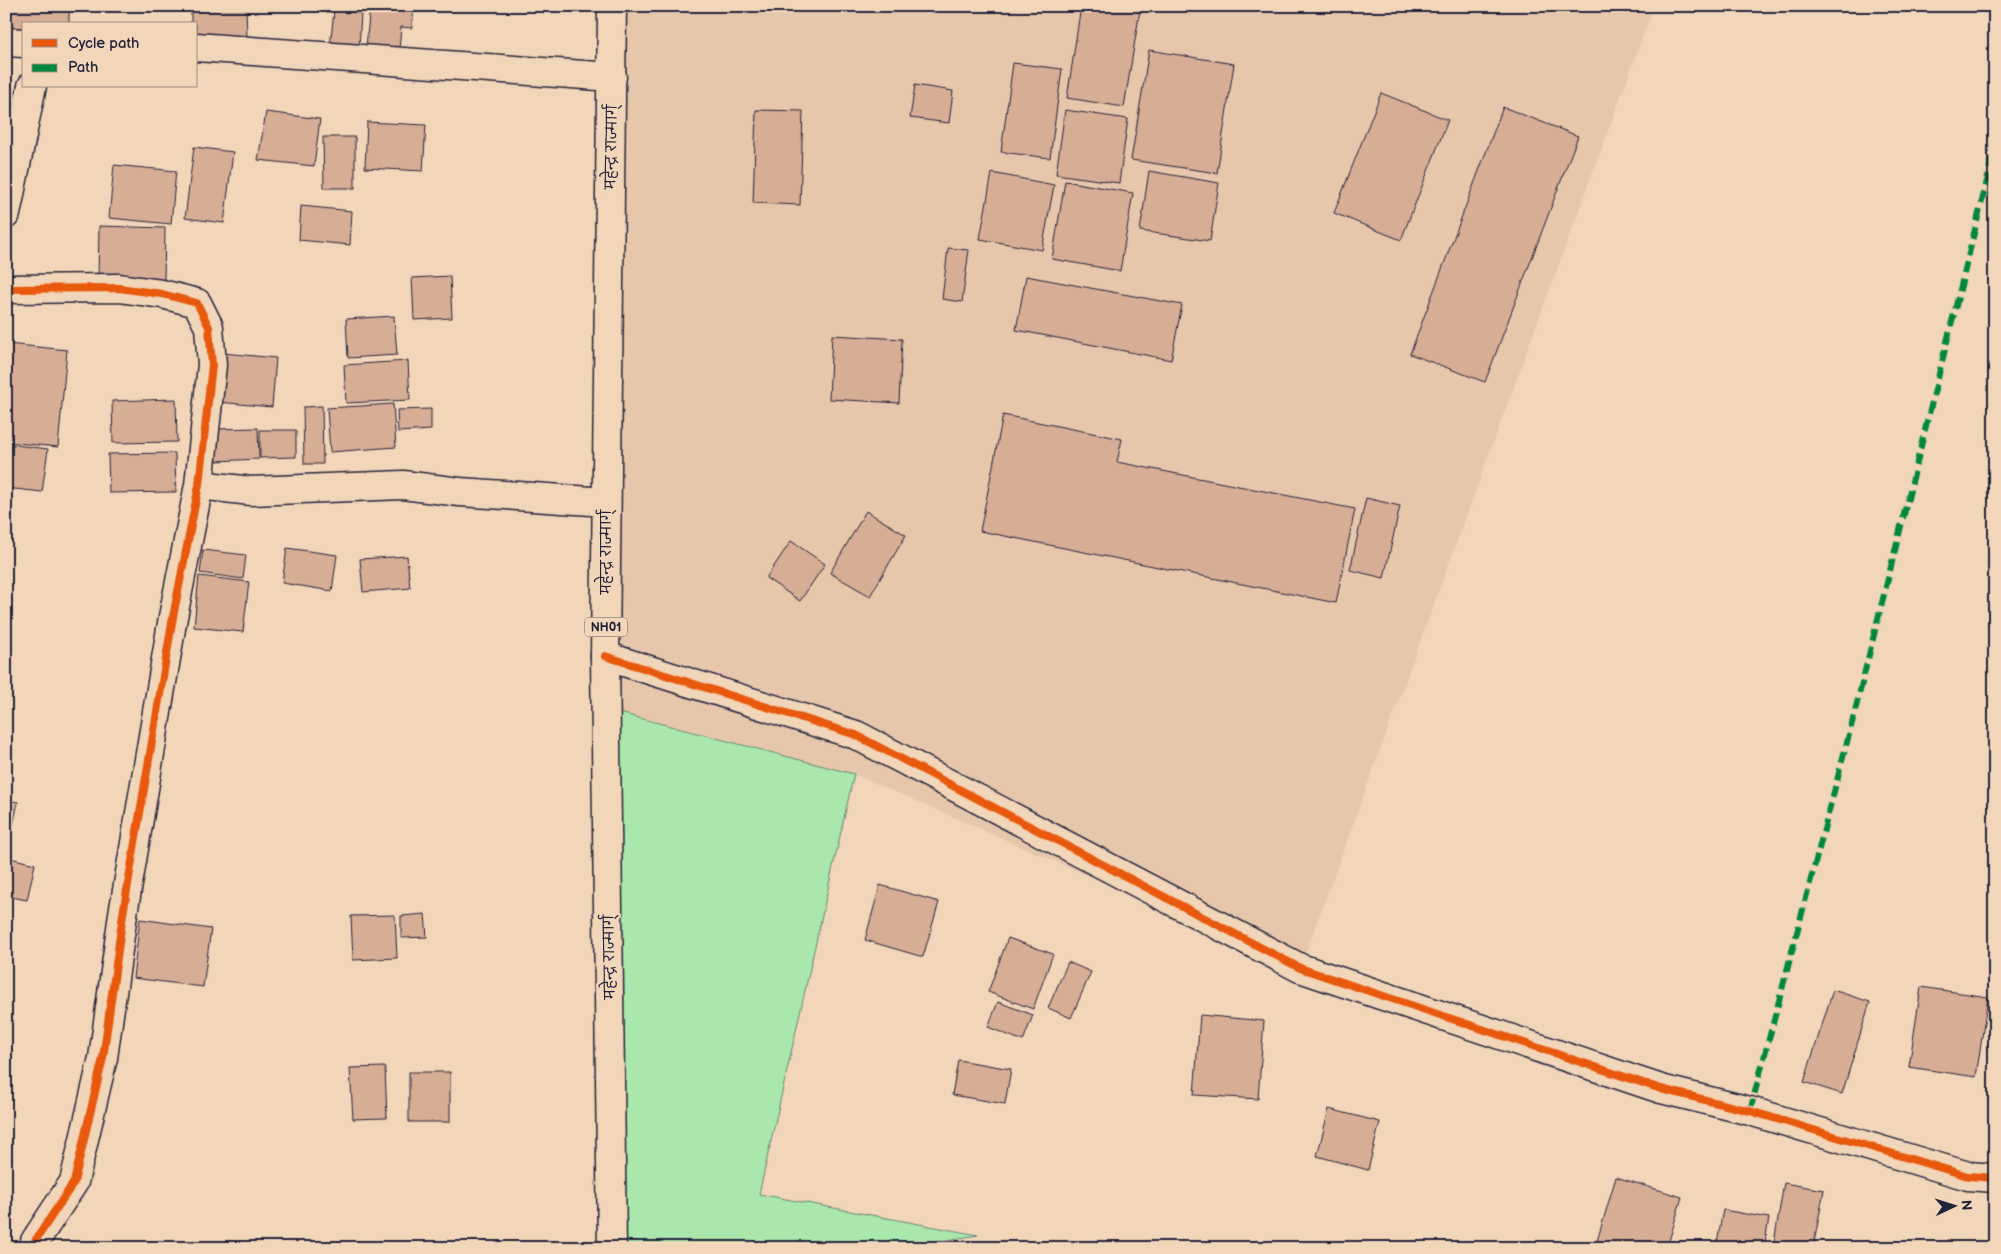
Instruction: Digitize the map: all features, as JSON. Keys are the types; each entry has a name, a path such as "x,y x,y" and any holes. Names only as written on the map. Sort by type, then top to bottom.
{"main road":[{"name":"महेन्द्र राज्मार्ग्","path":"612,6 605,656 612,1248"},
{"path":"6,42 22,43"},
{"path":"198,47 612,77"},
{"path":"6,214 32,88"},
{"path":"6,289 119,288 162,294 197,303 209,327 212,365 199,485 173,617 123,914 103,1058 74,1182 35,1241 34,1248"},
{"path":"199,485 252,490 403,485 460,492 606,502"},
{"path":"605,656 856,735 1300,968 1660,1089 1750,1111 1968,1176 1995,1178"}],"shaded area":[{"path":"598,6 1654,6 1300,968 854,774 593,706"}],"green space":[{"path":"593,706 854,774 759,1194 978,1235 897,1248 602,1248"}],"building":[{"path":"8,6 69,6 69,22 22,22 22,28 8,28"},
{"path":"191,6 246,6 247,39 198,58 198,22 191,22"},
{"path":"370,6 414,6 412,28 401,27 399,50 366,47"},
{"path":"1081,6 1119,6 1140,10 1124,107 1067,98"},
{"path":"334,11 361,13 359,49 330,47"},
{"path":"1149,50 1234,64 1217,173 1131,160"},
{"path":"1013,63 1062,69 1050,158 1001,152"},
{"path":"915,85 953,91 949,123 910,118"},
{"path":"1381,93 1448,120 1401,240 1334,213"},
{"path":"1503,107 1578,136 1485,382 1410,354"},
{"path":"756,110 803,111 800,205 753,203"},
{"path":"1065,110 1128,119 1119,183 1056,174"},
{"path":"266,112 320,119 314,166 258,160"},
{"path":"367,122 426,125 423,171 365,168"},
{"path":"323,137 355,137 355,188 324,188"},
{"path":"194,147 233,152 224,223 185,218"},
{"path":"114,165 176,171 171,224 109,218"},
{"path":"1149,171 1219,183 1210,241 1140,231"},
{"path":"992,173 1054,185 1042,250 980,239"},
{"path":"1065,181 1133,193 1120,271 1052,259"},
{"path":"301,206 352,211 350,245 299,240"},
{"path":"99,226 165,228 164,282 98,280"},
{"path":"948,248 969,250 962,302 942,299"},
{"path":"450,276 452,318 414,320 412,278"},
{"path":"1026,276 1182,305 1171,360 1016,330"},
{"path":"394,316 397,355 348,358 346,319"},
{"path":"832,335 902,339 899,403 829,399"},
{"path":"8,344 67,350 58,447 6,442"},
{"path":"223,353 276,358 272,407 218,402"},
{"path":"408,361 410,400 346,403 344,365"},
{"path":"176,399 177,442 113,443 112,401"},
{"path":"393,404 396,447 330,452 327,408"},
{"path":"322,406 323,464 304,464 303,407"},
{"path":"431,409 431,430 398,432 397,410"},
{"path":"1003,415 1122,439 1117,462 1355,509 1336,603 980,531"},
{"path":"258,428 259,459 216,461 215,429"},
{"path":"260,430 296,430 296,457 260,458"},
{"path":"7,444 48,449 42,492 6,488"},
{"path":"175,453 176,492 109,493 108,454"},
{"path":"1366,498 1400,506 1384,578 1350,570"},
{"path":"866,511 906,535 870,596 830,573"},
{"path":"791,541 825,564 800,601 766,578"},
{"path":"287,548 337,555 332,591 282,583"},
{"path":"203,550 246,555 243,579 200,573"},
{"path":"407,556 410,588 363,592 360,559"},
{"path":"199,576 249,582 243,632 194,627"},
{"path":"6,800 18,802 11,835 6,834"},
{"path":"6,857 35,864 27,900 6,896"},
{"path":"880,885 939,902 923,957 865,940"},
{"path":"425,914 427,937 401,938 401,916"},
{"path":"395,915 397,958 353,960 351,916"},
{"path":"140,919 211,929 203,987 133,978"},
{"path":"1008,938 1053,954 1033,1009 988,992"},
{"path":"1068,962 1091,972 1071,1018 1048,1008"},
{"path":"1921,987 1988,997 1976,1077 1909,1067"},
{"path":"1833,990 1870,1002 1842,1094 1804,1082"},
{"path":"998,1002 1033,1015 1023,1041 988,1027"},
{"path":"1200,1015 1264,1021 1258,1099 1194,1095"},
{"path":"958,1060 1011,1069 1005,1104 952,1095"},
{"path":"385,1067 387,1118 353,1119 350,1068"},
{"path":"409,1072 450,1072 450,1122 409,1122"},
{"path":"1329,1109 1380,1122 1368,1170 1317,1156"},
{"path":"1616,1177 1682,1197 1667,1248 1618,1248 1597,1241"},
{"path":"1784,1183 1824,1190 1813,1248 1773,1248"},
{"path":"1723,1210 1769,1218 1764,1248 1716,1248"}],"marked path":[{"path":"1750,1111 1852,723 1988,177 1995,137"}],"cycle path":[{"path":"6,289 119,288 162,294 197,303 209,327 212,365 199,485 173,617 123,914 103,1058 74,1182 35,1241 35,1248"},
{"path":"605,656 856,735 1300,968 1661,1089 1750,1111 1968,1176 1995,1178"}]}
